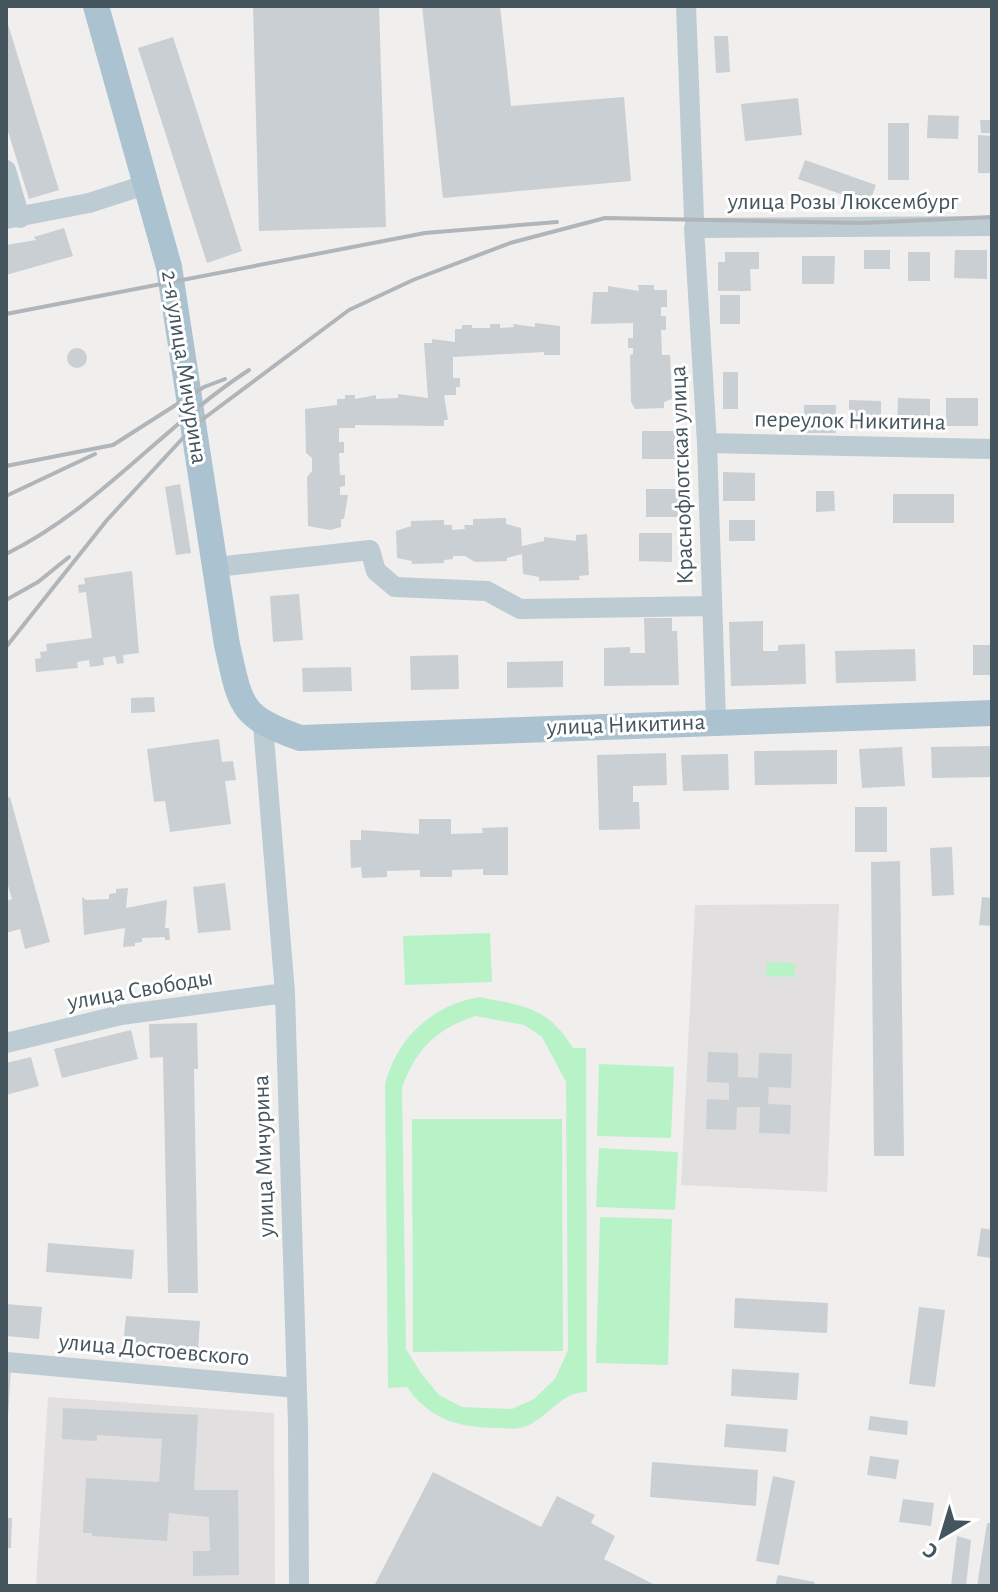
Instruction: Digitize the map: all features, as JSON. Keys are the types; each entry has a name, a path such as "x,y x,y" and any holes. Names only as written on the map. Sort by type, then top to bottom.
{"main road":[{"name":"2-я улица Мичурина","path":"96,6 169,267 237,688 246,708 263,725"},
{"name":"улица Никитина","path":"263,725 300,738 992,713"}],"street":[{"name":"Краснофлотская улица","path":"686,6 694,223 707,443 716,721"},
{"path":"6,170 13,218 148,184"},
{"name":"улица Розы Люксембург","path":"694,223 992,226"},
{"name":"переулок Никитина","path":"707,443 992,449"},
{"path":"216,567 370,550 376,571 395,587 487,591 520,609 712,606"},
{"name":"улица Мичурина","path":"263,725 285,993 297,1388 299,1586"},
{"name":"улица Свободы","path":"6,1043 121,1015 285,993"},
{"name":"улица Достоевского","path":"6,1362 297,1388"}],"shaded area":[{"path":"839,904 827,1192 681,1185 695,905"},
{"path":"48,1397 274,1413 275,1586 36,1586"}],"green space":[{"path":"490,933 492,982 405,985 403,936"},
{"path":"767,962 795,963 795,977 766,976"},
{"path":"479,997 533,1010 554,1024 573,1048 586,1048 587,1392 569,1396 540,1418 518,1428 459,1424 426,1407 407,1387 388,1388 385,1085 398,1053 418,1027 462,1001","holes":["476,1016 524,1025 542,1037 566,1082 568,1350 555,1379 534,1399 512,1409 462,1407 439,1395 406,1349 402,1088 421,1052 450,1027"]},
{"path":"599,1064 674,1067 671,1138 597,1136"},
{"path":"412,1119 562,1119 563,1351 413,1352"},
{"path":"599,1148 678,1152 675,1210 596,1207"},
{"path":"600,1217 672,1219 668,1365 596,1363"}],"building":[{"path":"253,6 379,6 386,227 259,231"},
{"path":"422,6 500,6 511,106 624,97 631,181 443,198"},
{"path":"7,21 59,190 29,199 6,125"},
{"path":"714,36 728,36 730,72 716,73"},
{"path":"173,37 242,251 207,263 138,48"},
{"path":"798,98 802,135 745,141 741,104"},
{"path":"928,115 959,116 958,139 927,138"},
{"path":"980,120 992,120 992,133 981,133"},
{"path":"888,123 909,123 909,180 888,180"},
{"path":"978,135 992,136 992,173 978,173"},
{"path":"805,160 876,185 869,204 798,179"},
{"path":"64,228 73,256 6,275 6,245 36,240 34,237"},
{"path":"864,250 890,250 890,269 864,269"},
{"path":"955,250 987,250 987,279 954,278"},
{"path":"725,252 759,252 759,269 750,269 751,291 718,291 718,262 725,262"},
{"path":"908,252 930,252 930,281 908,281"},
{"path":"802,256 835,256 834,284 802,284"},
{"path":"638,285 654,285 654,290 667,290 667,307 661,307 661,316 666,316 666,330 661,330 662,355 670,355 672,399 664,402 664,408 635,409 631,402 630,355 633,348 628,348 628,338 633,338 633,323 591,324 593,292 608,292 608,286 639,291"},
{"path":"720,295 740,295 740,324 720,324"},
{"path":"535,323 560,326 560,355 544,355 544,352 453,357 453,378 460,378 460,387 456,387 456,395 444,395 448,420 444,420 444,426 355,425 355,428 339,428 339,442 344,442 344,453 339,453 340,475 345,475 345,486 340,487 340,495 348,495 344,519 341,519 341,527 330,530 308,526 307,477 312,471 312,458 306,453 305,409 337,405 337,399 345,399 345,395 355,395 355,399 376,395 376,399 398,398 398,394 428,398 424,343 432,343 432,339 455,342 455,329 462,329 462,325 490,328 490,324 500,324 500,328 514,327 513,324 535,327"},
{"path":"77,348 84,351 87,358 84,365 77,368 70,365 67,358 70,351"},
{"path":"723,372 738,372 738,409 723,409"},
{"path":"898,398 930,399 930,427 897,427"},
{"path":"946,398 978,398 978,426 946,426"},
{"path":"849,400 881,401 881,429 849,429"},
{"path":"804,405 836,405 836,433 804,433"},
{"path":"642,431 675,431 675,459 642,459"},
{"path":"723,472 755,473 755,501 723,501"},
{"path":"180,484 191,553 176,555 165,487"},
{"path":"646,489 678,489 678,517 646,517"},
{"path":"816,491 834,491 835,511 816,512"},
{"path":"893,494 954,494 954,523 893,523"},
{"path":"506,518 506,524 521,528 522,546 544,541 544,537 576,541 576,535 587,534 589,575 579,576 580,580 539,581 539,577 523,574 522,554 507,558 507,561 475,562 465,556 453,556 444,563 412,564 412,561 397,558 396,531 411,526 411,521 444,520 444,525 452,525 452,530 473,525 473,519"},
{"path":"729,520 755,520 755,541 729,541"},
{"path":"639,533 672,533 672,562 639,561"},
{"path":"132,571 139,653 123,655 124,663 117,664 115,656 103,658 104,665 90,667 89,660 77,662 78,668 36,672 35,659 41,658 40,652 47,651 46,644 92,638 86,592 79,593 78,585 85,584 84,578"},
{"path":"299,594 303,640 273,642 270,596"},
{"path":"644,618 672,618 672,631 677,631 679,685 604,686 604,648 630,647 630,653 645,653"},
{"path":"763,621 763,651 778,651 778,645 805,644 806,684 731,686 729,622"},
{"path":"973,645 992,645 992,675 973,675"},
{"path":"915,649 916,681 836,683 835,651"},
{"path":"458,655 459,689 411,690 410,656"},
{"path":"563,661 563,687 507,688 507,662"},
{"path":"351,667 352,691 303,692 302,668"},
{"path":"154,697 155,712 131,713 131,698"},
{"path":"219,739 222,762 233,761 236,780 225,781 231,824 170,832 165,801 154,802 147,749"},
{"path":"992,746 992,777 932,778 931,747"},
{"path":"902,747 905,786 862,788 859,749"},
{"path":"837,750 837,784 755,785 754,751"},
{"path":"666,753 667,785 633,786 633,802 639,802 640,829 599,830 597,755"},
{"path":"728,754 729,790 683,791 681,755"},
{"path":"10,797 50,942 25,949 20,929 6,933 6,901 12,899 6,879 6,798"},
{"path":"855,807 887,807 887,852 855,852"},
{"path":"419,819 451,819 451,834 483,833 482,828 508,827 508,875 483,875 483,869 452,870 452,877 420,877 420,870 387,871 387,877 362,878 361,867 351,868 350,840 361,840 361,830 419,834"},
{"path":"952,847 954,895 932,896 930,848"},
{"path":"900,861 904,1156 874,1156 871,862"},
{"path":"225,883 231,930 198,933 193,887"},
{"path":"128,888 126,908 167,900 165,928 169,928 170,940 165,940 165,937 142,938 142,942 135,943 135,946 123,947 125,928 84,935 82,897 86,900 109,899 109,894 116,893 116,889"},
{"path":"982,897 992,898 992,926 979,925"},
{"path":"197,1023 198,1069 194,1069 198,1293 168,1293 163,1057 150,1058 149,1024"},
{"path":"131,1030 138,1059 62,1078 54,1049"},
{"path":"708,1052 738,1053 738,1077 758,1078 759,1053 792,1054 791,1088 769,1087 768,1104 791,1105 790,1134 759,1133 760,1107 737,1107 736,1130 706,1129 707,1099 729,1100 729,1083 707,1082"},
{"path":"31,1057 39,1086 6,1095 6,1063"},
{"path":"981,1228 992,1230 992,1258 977,1256"},
{"path":"48,1243 134,1250 132,1279 46,1272"},
{"path":"735,1298 828,1303 827,1333 734,1328"},
{"path":"6,1304 42,1307 39,1339 6,1336"},
{"path":"919,1307 945,1310 935,1387 909,1384"},
{"path":"126,1316 200,1321 198,1351 123,1346"},
{"path":"6,1368 11,1368 8,1416 6,1416"},
{"path":"732,1369 799,1373 797,1400 731,1396"},
{"path":"63,1408 198,1415 194,1490 238,1490 239,1575 193,1576 193,1551 210,1551 209,1517 169,1513 167,1541 83,1533 86,1478 159,1482 162,1439 97,1435 97,1441 62,1439"},
{"path":"870,1416 908,1421 907,1435 868,1430"},
{"path":"726,1424 788,1429 786,1452 724,1447"},
{"path":"870,1456 899,1460 896,1479 867,1475"},
{"path":"652,1462 758,1470 756,1506 650,1497"},
{"path":"433,1472 541,1527 557,1496 595,1515 591,1523 615,1536 604,1559 657,1586 374,1586"},
{"path":"773,1476 795,1481 779,1565 756,1561"},
{"path":"903,1499 934,1503 931,1526 899,1522"},
{"path":"6,1518 12,1518 11,1548 6,1548"},
{"path":"987,1523 992,1523 992,1586 977,1586"},
{"path":"957,1536 971,1540 966,1586 951,1586"},
{"path":"778,1575 815,1582 814,1586 775,1586"}],"railway":[{"path":"6,647 107,520 195,425 349,310 413,280 510,243 605,218 861,223 992,217"},
{"path":"6,314 425,233 557,222"},
{"path":"6,554 71,514 188,416 249,370"},
{"path":"6,466 113,445 204,387 225,379"},
{"path":"6,496 95,454"},
{"path":"6,600 38,582 69,557"}]}
